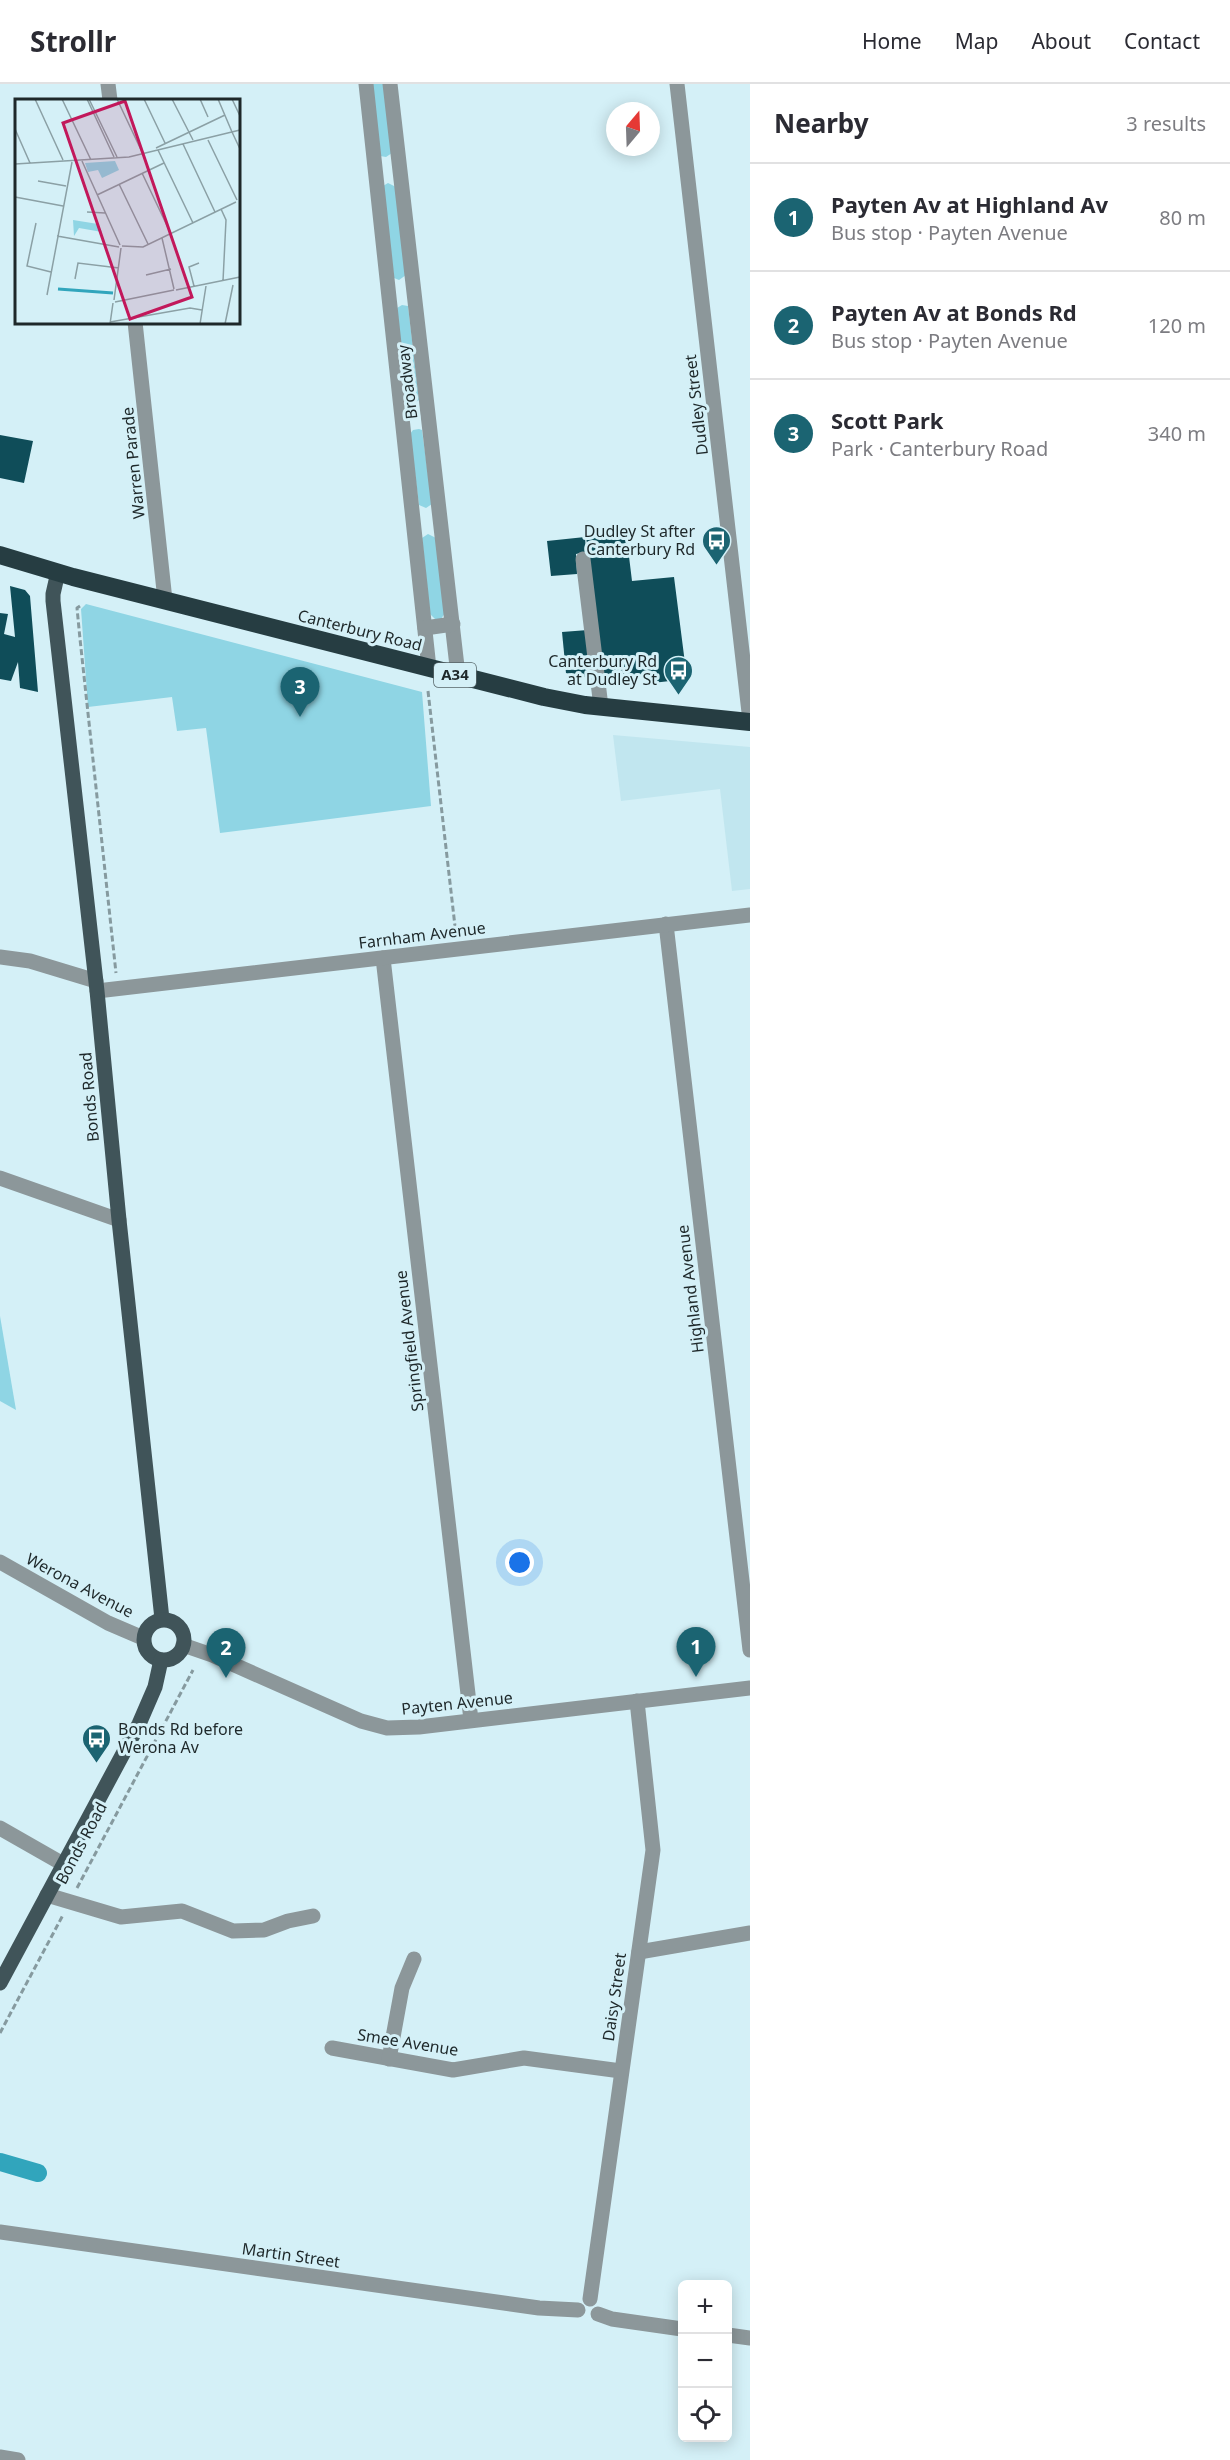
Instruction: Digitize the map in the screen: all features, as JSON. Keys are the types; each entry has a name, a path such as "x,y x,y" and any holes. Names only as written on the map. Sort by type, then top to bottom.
{"highway":[{"name":"Canterbury Road","path":"0,555 544,698 601,707 750,721"}],"main road":[{"name":"Bonds Road","path":"58,572 53,601 97,986 119,1220 162,1619"},
{"path":"162,1619 174,1622 179,1627 183,1632 183,1645 173,1658 161,1660 150,1655 143,1638 147,1627 162,1619"},
{"name":"Bonds Road","path":"0,1983 139,1724 155,1687 161,1660"}],"street":[{"path":"108,84 110,99"},
{"name":"Broadway","path":"366,84 429,668"},
{"name":"Broadway","path":"390,84 458,675"},
{"name":"Dudley Street","path":"677,84 750,721"},
{"path":"375,170 400,168"},
{"path":"388,293 414,291"},
{"name":"Warren Parade","path":"135,324 165,600"},
{"path":"402,419 429,416"},
{"path":"414,522 440,520"},
{"path":"583,558 601,707"},
{"path":"425,628 453,624"},
{"name":"Farnham Avenue","path":"97,986 118,989 750,915"},
{"name":"Highland Avenue","path":"666,924 750,1650"},
{"path":"0,957 30,961 97,986"},
{"name":"Springfield Avenue","path":"383,958 471,1720"},
{"path":"0,1178 119,1220"},
{"name":"Werona Avenue","path":"0,1562 108,1623 143,1638"},
{"name":"Payten Avenue","path":"183,1645 212,1655 372,1724 400,1728 750,1688"},
{"name":"Daisy Street","path":"590,2299 653,1850 637,1701"},
{"path":"0,1828 63,1864"},
{"path":"46,1895 121,1917 182,1911 234,1931 264,1930 288,1921 313,1916"},
{"path":"639,1952 750,1933"},
{"path":"389,2059 402,1988 414,1959"},
{"name":"Smee Avenue","path":"332,2048 453,2070 524,2058 621,2071"},
{"name":"Martin Street","path":"0,2232 539,2308 578,2310 587,2320 594,2319 598,2314 612,2319 678,2328"},
{"path":"578,2310 581,2302 590,2299 598,2304 598,2314"},
{"path":"732,2336 750,2338"},
{"path":"0,2457 18,2460"}],"path":[{"path":"80,606 77,608 80,639 118,989"},
{"path":"428,691 458,949"},
{"name":"Bonds Road","path":"0,2033 193,1670"}],"shaded area":[{"path":"369,84 385,84 392,153 386,157 380,156"},
{"path":"388,183 396,187 406,275 399,280 394,278 383,186"},
{"path":"402,305 408,306 419,400 413,404 407,402 397,308"},
{"path":"413,430 422,430 432,504 426,508 419,505 410,434"},
{"path":"428,534 436,538 445,613 441,619 436,620 430,614 422,538"},
{"path":"86,604 422,692 431,806 220,833 206,728 177,731 172,697 88,707 81,609"},
{"path":"613,735 750,747 750,889 732,891 720,789 621,801"},
{"path":"0,1316 16,1410 0,1401"}],"building":[{"path":"0,435 33,441 24,483 0,478"},
{"path":"626,532 632,581 674,577 687,679 644,684 643,676 604,680 586,536"},
{"path":"585,537 586,552 576,554 577,574 551,576 547,541"},
{"path":"10,586 25,590 30,596 38,692 20,688 18,662 11,681 0,679 0,613 8,614 4,634 15,637"},
{"path":"588,630 593,679 566,673 562,632"}],"waterway":[{"path":"0,2162 38,2173"}],"place":[{"name":"Dudley St after Canterbury Rd","path":"716,566"},
{"name":"Canterbury Rd at Dudley St","path":"678,696"},
{"name":"Scott Park","path":"300,717"},
{"name":"Payten Av at Highland Av","path":"696,1677"},
{"name":"Payten Av at Bonds Rd","path":"226,1678"},
{"name":"Bonds Rd before Werona Av","path":"97,1764"}]}
